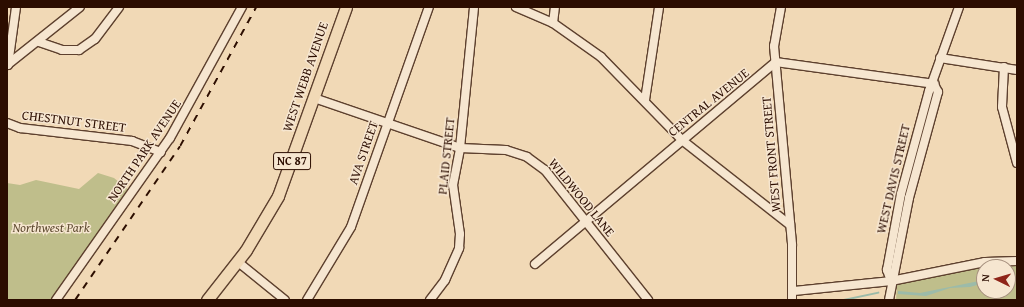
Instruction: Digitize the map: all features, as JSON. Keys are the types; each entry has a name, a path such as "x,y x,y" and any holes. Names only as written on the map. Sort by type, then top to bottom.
{"highway":[{"name":"WEST WEBB AVENUE","path":"207,300 238,262 278,196 346,7"}],"street":[{"path":"7,65 16,7"},
{"path":"7,65 39,42 80,7"},
{"path":"39,42 62,50 79,50 95,39 119,7"},
{"name":"NORTH PARK AVENUE","path":"56,300 161,152 222,50 242,7"},
{"name":"AVA STREET","path":"308,300 349,232 429,7"},
{"name":"PLAID STREET","path":"430,300 445,280 459,248 453,185 460,148 474,7"},
{"path":"516,7 552,23 601,56 682,140 790,225"},
{"path":"552,23 555,7"},
{"path":"645,100 658,7"},
{"name":"WEST FRONT STREET","path":"781,7 774,46 790,225 793,296"},
{"name":"WEST DAVIS STREET","path":"889,300 891,281 938,92 934,84 940,58 959,7"},
{"path":"940,58 1017,70"},
{"path":"776,62 934,84"},
{"name":"CENTRAL AVENUE","path":"536,264 585,221 776,62"},
{"path":"1004,67 1002,107 1017,163"},
{"name":"WILDWOOD LANE","path":"314,98 460,148 506,150 527,157 544,170 648,300"},
{"name":"CHESTNUT STREET","path":"7,122 20,128 126,140 161,152"},
{"path":"793,296 891,281 985,262 1017,261"},
{"path":"238,262 285,300"}],"green space":[{"name":"Northwest Park","path":"98,173 114,178 130,191 54,300 7,300 7,183 20,185 36,180 79,189"},
{"path":"1016,266 1017,300 896,300 897,284 976,268 976,299 1016,299"}],"shaded area":[{"path":"976,282 976,285 950,288 926,296 898,294 898,291 920,293"}],"waterway":[{"path":"844,300 878,293"}],"railway":[{"path":"75,300 180,146 256,7"}]}
